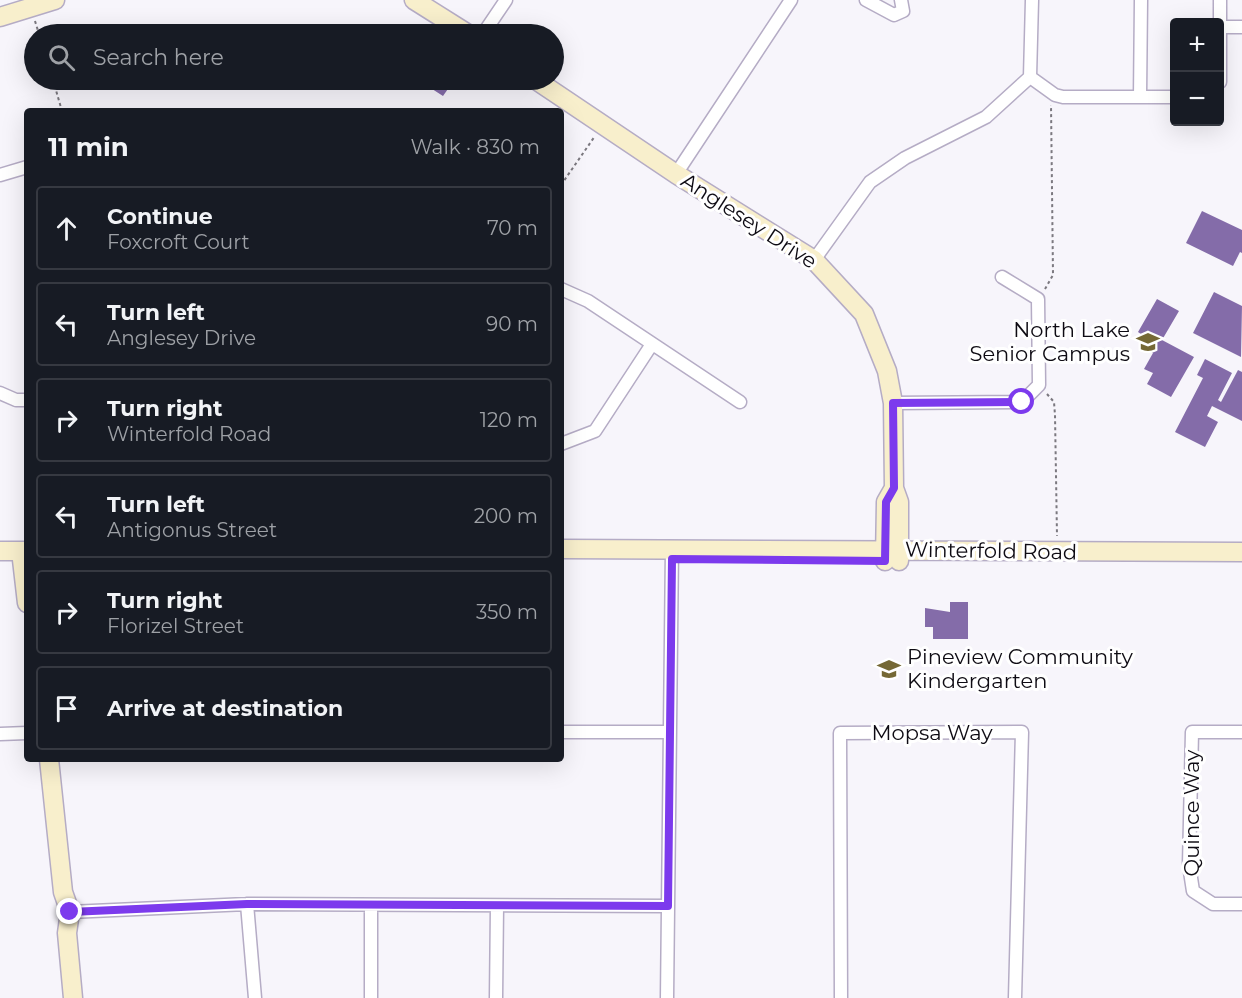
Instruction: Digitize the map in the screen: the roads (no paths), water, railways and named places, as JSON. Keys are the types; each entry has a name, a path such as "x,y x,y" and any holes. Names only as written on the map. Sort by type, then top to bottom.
{"main road":[{"path":"0,17 54,0"},
{"path":"414,0 452,24"},
{"name":"Anglesey Drive","path":"551,90 676,174 814,260 864,314 887,371 893,403 894,488 886,502 892,555"},
{"name":"Winterfold Road","path":"564,549 672,554 1242,561"},
{"path":"0,551 24,556"},
{"name":"Winterfold Road","path":"892,555 1242,552"},
{"name":"Winterfold Road","path":"564,560 672,554"},
{"path":"0,562 24,556"},
{"path":"49,762 63,892 70,912 67,933 73,998"}],"street":[{"path":"490,24 506,0"},
{"path":"676,174 791,0"},
{"path":"866,0 894,15 903,11 901,0"},
{"path":"814,260 870,182 905,158 986,117 1030,77 1032,0"},
{"path":"1140,97 1141,0"},
{"path":"1220,0 1220,18"},
{"path":"1224,27 1242,27"},
{"path":"1030,77 1055,95 1063,97 1170,97"},
{"path":"0,175 24,168"},
{"path":"893,403 1022,402 1039,385 1038,300 1002,277"},
{"path":"564,290 588,301 740,402"},
{"path":"564,443 595,432 652,344"},
{"path":"0,393 16,400 24,400"},
{"path":"667,998 672,554"},
{"path":"564,732 670,732"},
{"name":"Mopsa Way","path":"841,998 840,734 1022,732 1015,998"},
{"name":"Quince Way","path":"1242,732 1192,732 1189,865 1193,891 1213,904 1242,904"},
{"path":"0,734 24,733"},
{"path":"70,912 247,904 668,906"},
{"path":"247,904 255,998"},
{"path":"371,905 371,998"},
{"path":"496,998 497,906"}],"place":[{"name":"North Lake Senior Campus","path":"1148,342"},
{"name":"Pineview Community Kindergarten","path":"889,669"}]}
